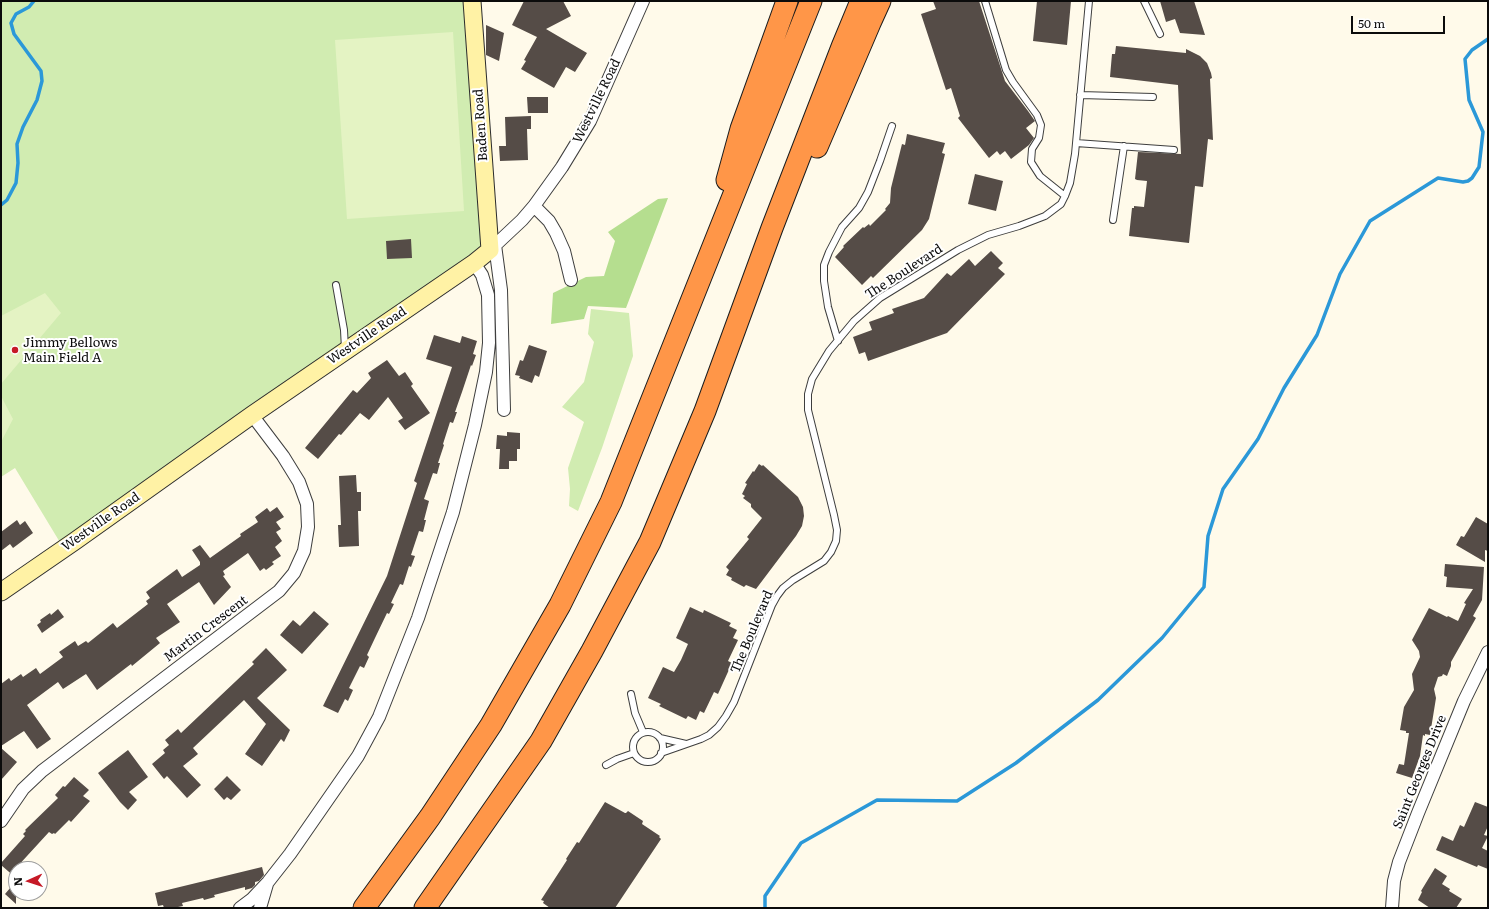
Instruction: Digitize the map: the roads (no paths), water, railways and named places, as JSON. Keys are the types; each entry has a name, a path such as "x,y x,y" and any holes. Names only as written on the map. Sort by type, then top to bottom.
{"highway":[{"path":"706,264 741,129 787,1"},
{"path":"364,908 430,817 491,725 560,605 611,502 672,353 811,1"},
{"path":"425,908 541,741 592,651 650,542 705,411 772,228 861,1"},
{"path":"772,228 821,140 880,1"}],"street":[{"name":"Baden Road","path":"472,1 492,248"},
{"name":"Westville Road","path":"1,592 252,415 474,263 492,248 522,220 562,167 590,121 643,1"},
{"path":"534,206 549,221 556,233 564,251 571,280"},
{"path":"492,248 501,290 504,410"},
{"path":"240,908 268,882 290,854 358,756 379,717 418,618 453,512 477,417 486,372 489,343 488,295 482,276 474,263"},
{"name":"Martin Crescent","path":"1,821 23,789 42,771 279,590 294,572 304,551 308,527 307,504 299,482 283,456 252,415"},
{"name":"Saint Georges Drive","path":"1392,908 1394,881 1399,862 1464,700 1488,652"},
{"path":"260,908 268,882"}],"lane":[{"path":"985,1 1006,70 1037,115 1041,125 1039,138 1032,149 1031,162 1040,176 1065,196"},
{"name":"The Boulevard","path":"661,753 709,735 718,727 726,716 748,670 772,605 783,588 824,561 831,552 836,540 837,530 809,416 808,394 812,379 829,351 854,322 880,298 916,274 988,235 1019,226 1045,216 1060,204 1065,196 1070,184 1076,143 1089,1"},
{"path":"1144,1 1160,34"},
{"path":"1080,95 1153,97"},
{"path":"838,341 828,307 824,281 824,265 842,227 858,208 868,192 892,126"},
{"path":"1076,143 1174,150"},
{"path":"1113,220 1124,146"},
{"path":"336,285 344,330 345,351"},
{"path":"631,694 635,713 643,732"},
{"path":"660,738 662,743 661,753 655,760 645,762 636,757 633,748 635,738 643,732 653,732 660,738 688,744"},
{"path":"606,765 634,752"}],"waterway":[{"path":"1,205 7,200 16,183 18,163 17,144 23,127 37,100 42,81 41,71 14,34 11,23 16,14 29,7 34,1"},
{"path":"765,908 765,896 801,843 877,800 957,801 1016,763 1098,700 1162,638 1204,587 1208,536 1223,489 1258,439 1284,388 1317,335 1340,274 1370,221 1438,178 1463,182 1468,181 1472,178 1479,167 1483,132 1469,100 1465,59 1472,50 1488,39"}],"place":[{"name":"Jimmy Bellows Main Field A","path":"15,350"}]}
